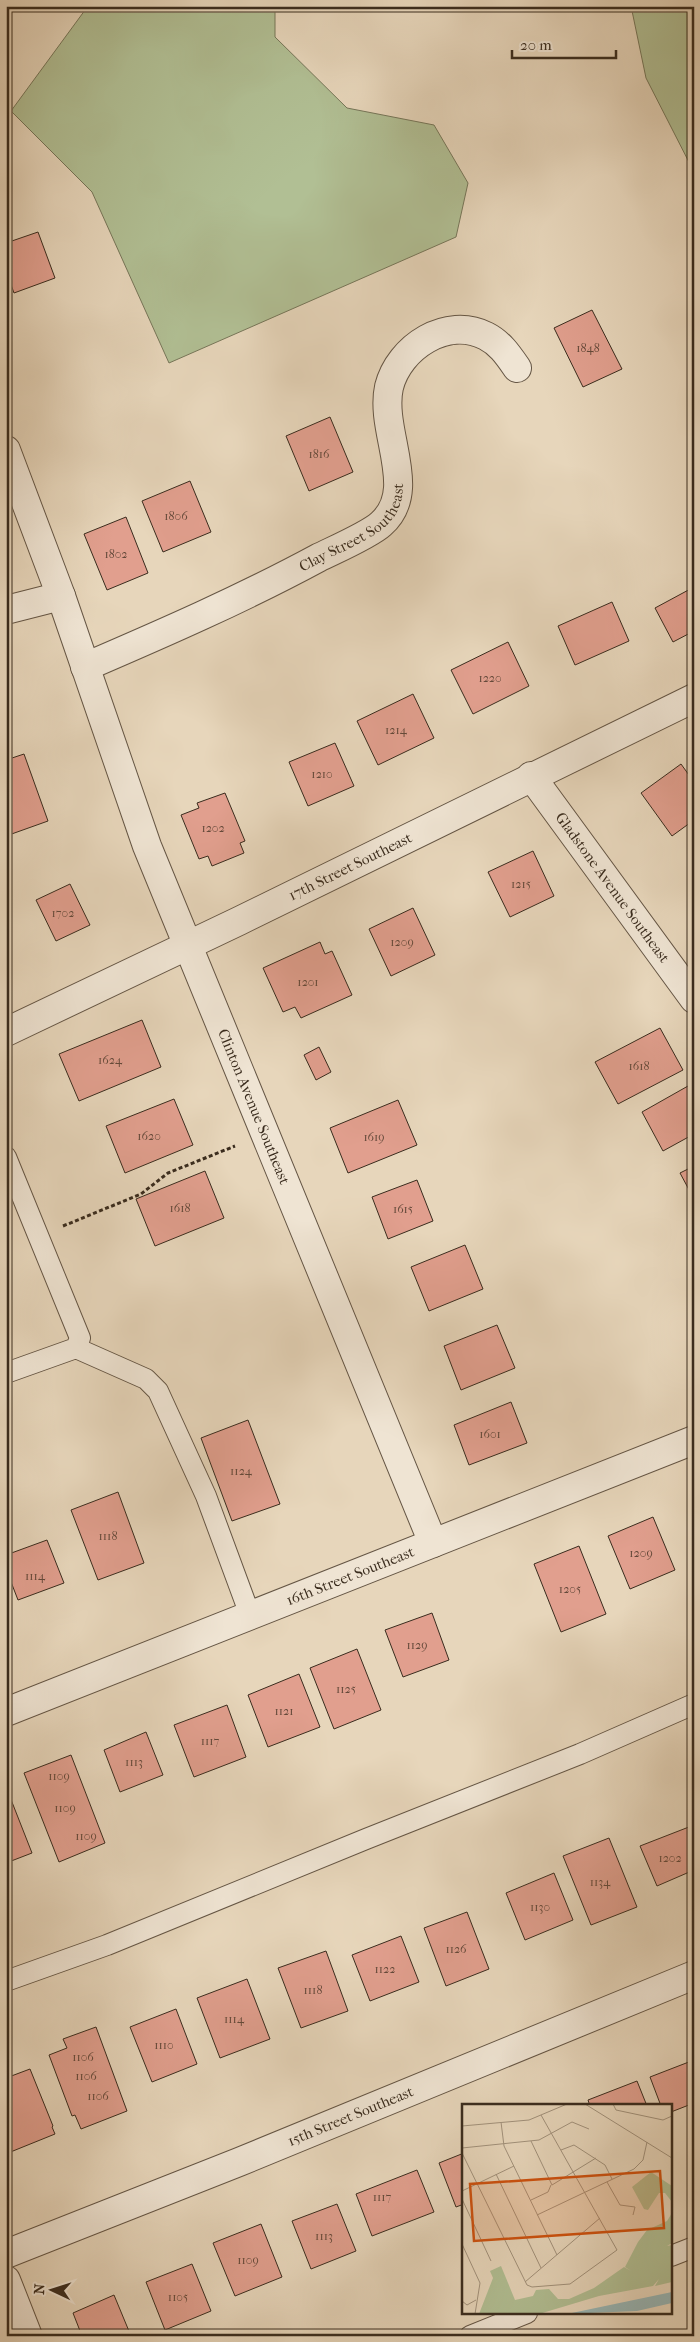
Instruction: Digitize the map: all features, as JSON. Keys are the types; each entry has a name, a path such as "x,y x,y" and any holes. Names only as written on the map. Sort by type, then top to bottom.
{"street":[{"name":"Clay Street Southeast","path":"85,667 168,632 270,584 380,525 394,508 399,487 386,412 390,386 401,362 415,347 436,333 463,329 485,335 500,345 517,368"},
{"path":"6,450 61,596 6,610"},
{"name":"Clinton Avenue Southeast","path":"61,596 147,846 267,1134 433,1543"},
{"name":"17th Street Southeast","path":"6,1032 694,698"},
{"name":"Gladstone Avenue Southeast","path":"531,776 694,999"},
{"name":"16th Street Southeast","path":"6,1712 694,1440"},
{"name":"15th Street Southeast","path":"6,2254 248,2158 694,1975"},
{"path":"6,2280 28,2336"}],"lane":[{"path":"6,1157 80,1338 76,1348"},
{"path":"6,1373 76,1348 146,1379 158,1391 206,1496 250,1615"},
{"path":"6,1981 107,1945 366,1838 580,1754 694,1704"},
{"path":"672,2256 694,2247"},
{"path":"470,2336 525,2314"}],"path":[{"path":"39,1236 141,1194 168,1172 267,1134"}],"green space":[{"path":"88,6 275,6 275,37 347,108 434,125 468,183 456,237 169,363 92,192 11,111"},
{"path":"631,6 694,6 694,172 646,78"}],"building":[{"path":"38,232 55,278 14,293 6,271 6,243"},
{"path":"592,310 622,369 583,387 554,328"},
{"path":"330,417 353,472 309,491 286,436"},
{"path":"190,481 211,532 163,552 142,501"},
{"path":"126,517 148,573 107,590 84,534"},
{"path":"694,587 694,631 673,642 655,608"},
{"path":"612,602 629,641 575,665 558,626"},
{"path":"508,642 529,686 473,714 451,670"},
{"path":"413,694 434,738 378,765 357,721"},
{"path":"335,743 354,786 308,806 289,762"},
{"path":"24,754 48,821 6,836 6,760"},
{"path":"681,764 694,782 694,820 672,836 641,793"},
{"path":"225,793 245,841 240,843 244,853 212,866 208,856 199,859 181,815 199,808 197,803"},
{"path":"533,851 554,896 510,917 488,872"},
{"path":"70,884 90,925 56,941 36,900"},
{"path":"413,908 435,955 391,976 369,929"},
{"path":"320,942 325,954 332,951 352,995 301,1018 295,1007 283,1012 263,968"},
{"path":"142,1020 161,1067 79,1101 59,1054"},
{"path":"660,1028 683,1070 618,1104 595,1062"},
{"path":"319,1047 331,1072 316,1080 304,1055"},
{"path":"688,1086 694,1096 694,1134 663,1151 642,1112"},
{"path":"174,1099 193,1145 125,1173 106,1126"},
{"path":"398,1100 417,1145 348,1173 330,1128"},
{"path":"694,1166 694,1199 680,1173"},
{"path":"205,1171 224,1218 155,1246 136,1199"},
{"path":"417,1180 433,1221 388,1239 372,1197"},
{"path":"465,1245 483,1289 429,1311 411,1267"},
{"path":"497,1325 515,1368 461,1390 444,1346"},
{"path":"511,1402 527,1443 469,1465 454,1425"},
{"path":"248,1420 280,1504 232,1521 201,1438"},
{"path":"118,1492 144,1563 98,1580 71,1510"},
{"path":"653,1517 675,1570 630,1589 608,1536"},
{"path":"47,1540 64,1583 18,1600 6,1569 6,1555"},
{"path":"579,1546 606,1614 561,1632 534,1564"},
{"path":"432,1613 449,1660 403,1677 385,1630"},
{"path":"357,1649 381,1710 334,1729 310,1668"},
{"path":"299,1674 320,1727 268,1747 248,1695"},
{"path":"227,1705 246,1757 194,1777 174,1725"},
{"path":"146,1732 163,1775 120,1792 104,1750"},
{"path":"71,1755 105,1843 59,1862 24,1773"},
{"path":"10,1797 32,1853 6,1863 6,1799"},
{"path":"694,1825 694,1870 657,1886 640,1846"},
{"path":"609,1838 637,1907 591,1925 563,1856"},
{"path":"554,1873 573,1920 525,1940 506,1893"},
{"path":"467,1912 489,1969 446,1986 424,1928"},
{"path":"401,1936 419,1982 370,2001 352,1955"},
{"path":"326,1951 348,2011 301,2028 278,1968"},
{"path":"247,1979 270,2039 220,2058 197,1998"},
{"path":"176,2009 197,2064 152,2082 130,2027"},
{"path":"96,2027 127,2111 81,2129 75,2115 72,2116 49,2055 67,2048 63,2039"},
{"path":"694,2060 694,2103 672,2112 672,2104 660,2104 650,2077"},
{"path":"30,2069 55,2134 8,2153 6,2147 6,2078"},
{"path":"637,2081 646,2104 589,2104 588,2100"},
{"path":"462,2154 462,2205 456,2207 439,2163"},
{"path":"417,2170 434,2212 372,2236 356,2194"},
{"path":"337,2204 356,2251 311,2269 292,2221"},
{"path":"261,2224 282,2277 235,2296 213,2243"},
{"path":"192,2264 211,2311 165,2330 146,2282"},
{"path":"114,2295 131,2336 82,2336 73,2313"}]}
